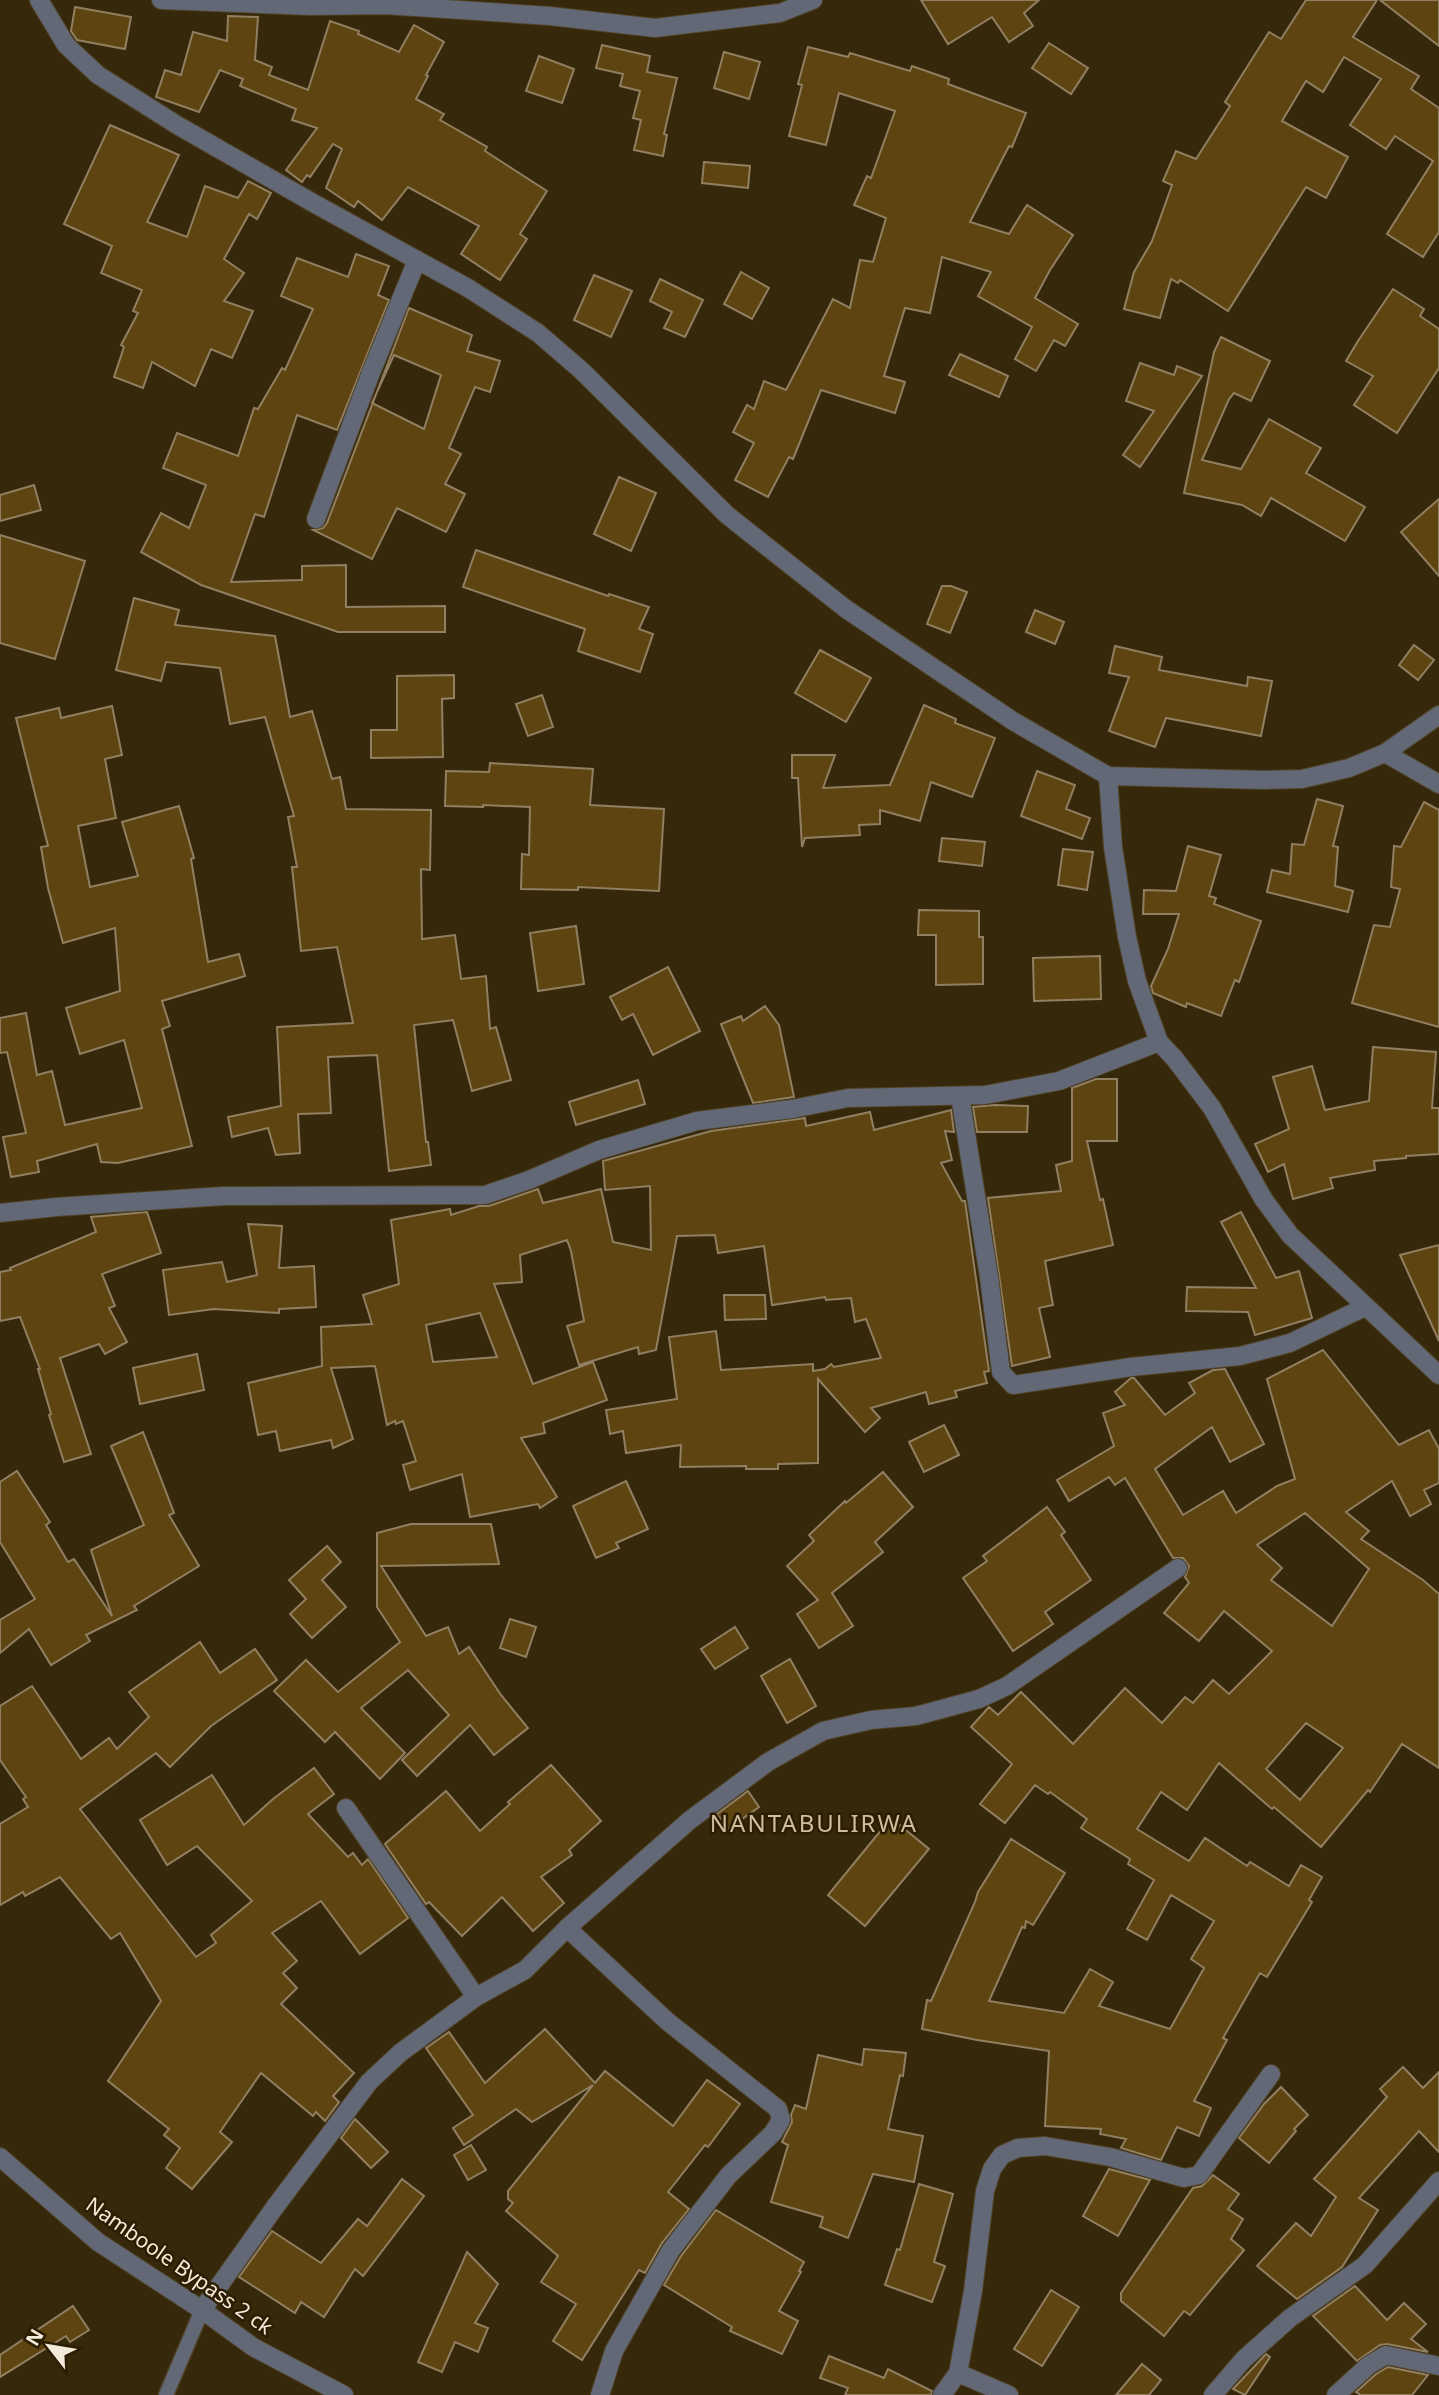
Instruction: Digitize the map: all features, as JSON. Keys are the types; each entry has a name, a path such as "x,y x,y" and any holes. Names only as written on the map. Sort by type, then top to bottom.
{"street":[{"path":"39,0 66,45 98,75 177,125 468,288 538,333 582,371 727,515 846,609 1013,721 1108,776 1302,779 1349,768 1385,754 1439,715"},
{"path":"161,0 385,5 550,16 655,28 780,13 813,0"},
{"path":"316,519 370,375 418,260"},
{"path":"1385,754 1439,784"},
{"path":"1108,776 1114,847 1127,937 1137,981 1159,1042 1212,1108 1264,1200 1290,1235 1439,1375"},
{"path":"0,1213 224,1196 485,1195 529,1180 599,1150 696,1121 792,1109 848,1098 985,1095 1059,1081 1159,1042"},
{"path":"960,1096 989,1276 1001,1372 1013,1385 1131,1367 1240,1356 1290,1343 1365,1307"},
{"path":"202,2310 369,2082 400,2053 476,1997 524,1970 567,1928 690,1820 768,1762 823,1731 871,1720 916,1716 979,1699 1007,1686 1178,1568"},
{"path":"346,1808 476,1997"},
{"path":"567,1928 667,2021 778,2109 781,2120 773,2133 728,2176 671,2250 614,2351 600,2395"},
{"path":"942,2395 958,2373 973,2291 985,2191 992,2169 1002,2155 1018,2148 1045,2146 1110,2157 1184,2178 1199,2175 1271,2074"},
{"name":"Namboole Bypass 2 ck","path":"0,2157 98,2242 253,2347 344,2395"},
{"path":"1213,2395 1244,2359 1290,2318 1365,2265 1439,2181"},
{"path":"1336,2395 1368,2365 1386,2356 1439,2366"},
{"path":"958,2373 1010,2395"}],"lane":[{"path":"166,2395 202,2310"}],"building":[{"path":"921,0 1039,0 1024,13 1033,26 1009,42 992,17 948,44"},
{"path":"1306,0 1377,0 1353,37 1419,76 1411,89 1439,108 1439,232 1423,257 1387,234 1433,161 1395,136 1386,149 1350,125 1381,79 1344,57 1323,92 1306,81 1282,121 1348,157 1326,198 1306,187 1228,311 1180,280 1178,283 1171,279 1160,318 1124,309 1134,272 1152,241 1172,185 1163,181 1176,151 1196,159 1230,106 1225,102 1269,32 1281,39"},
{"path":"1380,0 1439,0 1439,46"},
{"path":"75,7 131,17 125,49 77,40 71,31"},
{"path":"228,16 258,17 255,60 272,67 269,75 308,90 330,21 359,31 358,34 399,52 414,25 444,42 416,99 444,114 440,120 487,147 485,151 547,191 520,234 527,239 500,280 461,254 479,226 408,187 382,220 358,201 354,207 326,188 342,149 333,144 310,177 307,175 302,182 286,170 317,128 292,120 296,109 240,86 243,79 220,70 199,112 156,97 165,70 181,75 193,32 227,41"},
{"path":"1049,43 1088,68 1071,94 1032,68"},
{"path":"602,45 650,56 647,72 677,78 664,134 667,135 663,156 634,150 641,120 633,118 640,91 620,86 623,74 596,68"},
{"path":"808,47 848,57 850,53 910,71 912,66 949,79 948,84 1026,113 1012,147 1009,146 970,222 1009,234 1027,205 1073,235 1035,298 1078,324 1065,346 1054,340 1036,371 1015,359 1032,327 978,296 991,272 942,257 930,313 905,308 884,376 905,382 895,413 821,390 793,459 789,457 768,497 735,480 754,443 733,432 747,405 754,409 764,381 786,390 833,299 850,308 860,260 873,262 886,218 854,205 867,176 871,178 895,111 839,93 826,145 789,136"},
{"path":"724,52 760,62 749,99 714,88"},
{"path":"539,56 574,69 562,103 526,91"},
{"path":"110,125 179,155 147,222 187,237 205,186 238,198 248,181 271,193 257,219 249,214 224,259 244,273 224,301 253,311 232,358 211,349 195,386 152,362 143,388 114,377 124,347 121,345 138,313 133,311 142,290 101,273 112,246 64,224"},
{"path":"704,162 750,166 748,188 702,183"},
{"path":"356,254 389,266 378,295 389,300 337,430 297,415 264,517 255,514 231,582 302,580 302,566 346,565 346,607 445,606 445,632 338,632 201,585 141,552 161,513 189,528 206,485 163,468 177,433 238,456 254,408 258,409 282,368 285,370 313,309 281,296 297,258 348,277"},
{"path":"741,272 769,288 752,319 724,304"},
{"path":"594,275 632,291 611,337 574,320"},
{"path":"660,279 703,300 685,337 664,328 672,312 650,301"},
{"path":"1393,289 1424,309 1420,316 1439,329 1439,368 1397,433 1354,405 1373,376 1346,361"},
{"path":"409,308 472,335 467,351 500,361 490,392 475,387 449,448 461,454 445,484 465,494 446,532 397,508 372,559 313,530 323,528 327,523 373,403 424,429 441,375 394,355 377,393"},
{"path":"1221,337 1270,361 1251,401 1234,393 1229,399 1202,460 1241,469 1269,419 1321,448 1306,473 1365,507 1345,541 1271,498 1261,516 1242,505 1184,493 1214,352"},
{"path":"960,354 1008,376 999,397 949,375"},
{"path":"1140,363 1174,375 1177,366 1202,376 1140,467 1123,455 1154,411 1126,401"},
{"path":"619,477 656,493 631,551 594,534"},
{"path":"34,485 41,510 0,521 0,495"},
{"path":"1439,499 1439,576 1401,532"},
{"path":"0,535 85,561 55,659 0,643"},
{"path":"476,550 608,596 609,594 649,607 639,629 653,634 640,672 578,651 585,629 463,587"},
{"path":"942,586 951,586 967,592 950,633 927,624"},
{"path":"134,598 179,610 175,625 275,636 290,717 312,711 332,779 340,777 346,809 431,810 430,870 421,869 422,939 455,935 461,979 486,976 490,1029 496,1027 511,1080 472,1091 453,1020 414,1025 426,1142 431,1165 389,1171 377,1055 328,1057 331,1113 298,1114 300,1153 276,1155 268,1128 232,1137 228,1117 281,1106 277,1027 353,1023 337,947 301,951 292,867 297,867 288,817 294,816 265,717 230,724 220,668 166,662 161,681 116,670"},
{"path":"1035,610 1064,622 1055,644 1026,632"},
{"path":"1414,645 1434,660 1418,680 1399,665"},
{"path":"1115,646 1162,657 1159,670 1247,686 1248,677 1272,681 1261,736 1166,718 1155,747 1109,731 1129,677 1109,673"},
{"path":"820,650 871,678 846,722 795,693"},
{"path":"454,675 454,698 442,699 443,757 371,758 371,730 397,730 397,676"},
{"path":"542,695 553,727 528,736 516,704"},
{"path":"924,705 956,719 955,723 995,738 972,797 931,782 920,821 880,810 880,824 859,825 860,835 805,838 802,847 798,778 792,778 792,755 835,755 823,788 890,785"},
{"path":"112,706 122,755 105,759 116,818 78,826 90,887 138,876 122,822 179,806 194,858 191,859 208,962 239,954 245,976 162,1001 170,1026 162,1029 192,1146 118,1163 101,1162 97,1144 37,1161 39,1172 11,1177 3,1137 26,1133 7,1052 0,1053 0,1018 26,1013 37,1075 52,1071 65,1125 142,1108 124,1040 80,1054 66,1008 120,991 115,928 63,943 48,888 41,847 48,846 16,718 59,708 61,718"},
{"path":"490,763 593,769 590,805 664,809 659,891 578,887 578,890 521,889 522,854 529,855 530,807 445,806 446,771 489,772"},
{"path":"1037,771 1075,785 1066,809 1090,818 1082,839 1021,816"},
{"path":"1317,799 1343,806 1333,846 1338,847 1335,886 1353,891 1348,912 1267,892 1272,870 1290,874 1292,844 1304,845"},
{"path":"1424,802 1439,810 1439,1027 1352,1003 1374,925 1390,927 1400,889 1391,887 1394,846 1401,847"},
{"path":"942,838 985,842 982,866 939,861"},
{"path":"1188,846 1221,855 1209,896 1216,898 1214,904 1261,921 1239,982 1235,980 1221,1016 1187,1003 1186,1007 1153,993 1151,986 1168,949 1179,914 1143,914 1144,890 1176,891"},
{"path":"1063,849 1093,852 1087,890 1058,885"},
{"path":"919,910 979,911 979,937 983,937 983,984 936,985 936,935 918,935"},
{"path":"576,926 584,984 538,991 530,933"},
{"path":"1100,956 1101,999 1034,1001 1033,958"},
{"path":"668,967 700,1031 653,1055 633,1014 622,1020 610,997"},
{"path":"765,1006 779,1025 794,1097 753,1103 721,1024 741,1016 743,1021"},
{"path":"1373,1047 1436,1052 1432,1108 1439,1108 1439,1154 1374,1161 1375,1170 1330,1178 1333,1188 1293,1199 1284,1164 1268,1172 1255,1144 1289,1129 1273,1077 1312,1066 1325,1110 1369,1101"},
{"path":"1096,1079 1117,1079 1117,1141 1087,1141 1113,1245 1045,1261 1053,1305 1039,1308 1050,1357 1012,1366 988,1198 1061,1191 1056,1165 1072,1161 1072,1088"},
{"path":"638,1080 645,1104 576,1125 569,1102"},
{"path":"1028,1106 1027,1132 977,1132 973,1107"},
{"path":"951,1110 954,1132 945,1131 952,1160 941,1163 962,1201 965,1201 989,1371 984,1372 987,1383 955,1391 957,1397 929,1404 926,1392 871,1408 880,1418 865,1432 818,1379 818,1463 778,1464 778,1469 746,1469 746,1466 680,1467 681,1445 626,1453 623,1431 610,1434 606,1410 677,1399 669,1337 716,1331 721,1370 813,1364 813,1371 825,1369 831,1364 834,1367 881,1358 866,1319 855,1322 851,1298 826,1300 825,1297 772,1305 764,1246 718,1253 715,1235 677,1236 656,1350 639,1354 638,1347 579,1365 567,1326 584,1321 567,1240 520,1255 522,1282 494,1284 533,1384 593,1362 607,1400 543,1423 545,1433 521,1438 557,1497 540,1508 538,1504 470,1517 462,1474 410,1490 403,1465 416,1461 403,1421 387,1425 375,1366 331,1368 353,1439 333,1448 331,1440 280,1451 276,1431 258,1435 248,1383 322,1366 321,1327 372,1324 363,1295 399,1284 391,1220 450,1209 451,1215 479,1206 489,1206 538,1189 543,1203 601,1189 613,1242 651,1250 650,1186 605,1190 603,1161 711,1131 805,1118 806,1126 870,1112 874,1130","holes":["480,1313 497,1357 433,1362 426,1325"]},
{"path":"147,1212 161,1253 102,1274 115,1306 109,1308 127,1342 105,1354 99,1344 60,1358 91,1454 64,1462 49,1415 51,1414 40,1369 20,1317 0,1321 0,1272 11,1270 10,1268 96,1232 91,1217"},
{"path":"1241,1212 1276,1278 1299,1271 1312,1318 1255,1335 1248,1312 1186,1311 1187,1287 1256,1288 1221,1222"},
{"path":"248,1224 282,1226 279,1268 314,1266 316,1307 279,1309 279,1313 214,1309 169,1315 163,1270 222,1262 227,1282 257,1275"},
{"path":"1439,1245 1439,1341 1400,1255"},
{"path":"724,1295 765,1295 766,1319 725,1320"},
{"path":"1323,1350 1399,1445 1429,1430 1439,1449 1439,1483 1424,1490 1431,1504 1410,1516 1392,1481 1346,1512 1369,1531 1361,1539 1423,1580 1439,1594 1439,1768 1402,1744 1370,1792 1368,1790 1321,1847 1219,1763 1187,1810 1161,1792 1137,1829 1189,1861 1205,1838 1247,1866 1250,1862 1289,1886 1301,1865 1322,1877 1309,1900 1312,1902 1267,1977 1260,1973 1223,2038 1227,2040 1194,2101 1211,2108 1199,2136 1177,2127 1161,2160 1121,2148 1126,2139 1100,2134 1101,2129 1045,2126 1049,2051 922,2029 927,2000 931,2001 978,1892 1011,1839 1065,1873 1033,1925 1026,1921 1025,1928 1022,1927 989,2001 1064,2013 1090,1969 1113,1982 1099,2006 1170,2029 1204,1968 1191,1959 1214,1921 1171,1895 1147,1940 1127,1929 1154,1880 1128,1864 1130,1859 1081,1828 1087,1819 1050,1792 1048,1794 1035,1785 1005,1823 980,1804 1012,1764 971,1727 989,1707 998,1715 1021,1692 1073,1744 1125,1688 1162,1723 1185,1697 1193,1703 1213,1680 1229,1694 1272,1651 1224,1611 1199,1641 1164,1613 1189,1583 1185,1577 1189,1566 1183,1558 1173,1558 1125,1478 1115,1485 1109,1477 1069,1501 1057,1480 1114,1446 1103,1413 1125,1405 1115,1392 1131,1378 1134,1378 1165,1415 1195,1393 1189,1383 1213,1370 1225,1369 1264,1444 1230,1462 1212,1427 1155,1469 1183,1515 1223,1491 1236,1513 1277,1486 1295,1479 1267,1379","holes":["1305,1513 1369,1569 1332,1626 1271,1580 1282,1568 1257,1545","1306,1723 1343,1748 1300,1800 1266,1769"]},
{"path":"197,1354 204,1390 140,1404 133,1368"},
{"path":"944,1425 959,1455 924,1472 909,1442"},
{"path":"143,1432 174,1513 169,1515 199,1566 134,1606 137,1610 86,1635 90,1641 51,1665 29,1629 0,1653 0,1620 35,1599 0,1542 0,1482 17,1471 50,1522 46,1525 68,1562 74,1559 112,1616 91,1550 144,1525 111,1446"},
{"path":"883,1472 913,1507 875,1542 883,1552 832,1593 853,1626 819,1648 797,1614 818,1600 787,1566 814,1541 809,1535 845,1501 846,1503"},
{"path":"626,1481 648,1529 616,1543 619,1548 596,1558 573,1506"},
{"path":"1047,1507 1065,1532 1061,1535 1091,1580 1045,1612 1053,1624 1013,1651 963,1578 987,1561 983,1556"},
{"path":"411,1524 491,1524 499,1564 381,1566 426,1636 448,1627 459,1654 469,1647 501,1695 528,1728 494,1755 470,1725 417,1776 402,1760 449,1715 408,1670 361,1708 405,1753 380,1779 335,1732 325,1742 274,1691 306,1660 338,1692 400,1642 377,1607 377,1533"},
{"path":"327,1546 341,1562 322,1580 346,1607 312,1638 290,1614 306,1599 289,1580"},
{"path":"510,1619 536,1627 526,1657 500,1648"},
{"path":"735,1627 748,1648 715,1669 701,1649"},
{"path":"200,1642 220,1673 255,1649 277,1680 211,1726 170,1767 156,1753 80,1809 196,1957 216,1943 211,1935 252,1901 197,1846 167,1865 140,1820 212,1775 244,1825 314,1768 334,1794 308,1814 348,1857 353,1853 362,1865 368,1859 408,1918 360,1954 321,1901 272,1933 297,1961 283,1973 297,1988 281,2004 354,2073 333,2096 339,2102 325,2121 316,2112 313,2116 261,2073 220,2132 232,2142 192,2189 166,2168 180,2148 164,2135 169,2129 108,2081 161,2001 120,1933 111,1939 60,1877 25,1896 23,1892 0,1905 0,1824 28,1807 23,1799 26,1797 0,1760 0,1706 32,1686 81,1759 109,1738 117,1749 149,1717 129,1692"},
{"path":"790,1659 816,1706 787,1723 761,1676"},
{"path":"551,1765 601,1821 569,1850 572,1855 541,1877 564,1903 533,1931 502,1897 462,1936 429,1902 426,1904 385,1844 446,1791 480,1831 510,1804 508,1802"},
{"path":"748,1791 759,1807 728,1829 717,1814"},
{"path":"891,1818 929,1849 865,1926 828,1895"},
{"path":"545,2029 595,2083 605,2071 673,2126 707,2080 740,2104 708,2147 705,2145 668,2192 689,2209 662,2243 645,2273 639,2270 582,2360 553,2341 576,2304 541,2282 558,2256 506,2211 513,2203 508,2199 508,2191 593,2085 532,2122 516,2109 464,2145 453,2128 473,2115 426,2048 449,2032 485,2083"},
{"path":"864,2049 906,2053 903,2076 900,2075 888,2129 923,2136 914,2182 873,2174 848,2238 820,2227 823,2217 771,2202 788,2145 782,2142 792,2122 791,2115 795,2105 806,2109 818,2055 862,2065"},
{"path":"1403,2067 1423,2088 1439,2072 1439,2152 1419,2131 1359,2198 1378,2210 1342,2267 1297,2299 1257,2266 1296,2223 1311,2236 1336,2197 1314,2179 1387,2097 1380,2089"},
{"path":"1281,2087 1308,2115 1269,2163 1239,2138 1264,2104"},
{"path":"355,2119 388,2152 371,2168 341,2138"},
{"path":"471,2145 486,2170 468,2180 454,2155"},
{"path":"1109,2169 1150,2180 1118,2236 1083,2216"},
{"path":"1213,2175 1239,2194 1228,2209 1243,2219 1231,2239 1244,2250 1190,2315 1184,2311 1164,2336 1121,2301 1121,2293 1193,2188 1202,2186"},
{"path":"402,2179 424,2196 363,2276 355,2269 324,2317 301,2302 295,2313 239,2277 272,2231 321,2263 358,2219 367,2226"},
{"path":"919,2184 953,2194 934,2262 945,2266 932,2302 885,2285 897,2249 900,2250"},
{"path":"716,2210 804,2262 779,2311 798,2321 782,2354 730,2331 732,2327 664,2285 681,2256"},
{"path":"467,2252 498,2284 475,2323 488,2328 478,2352 455,2342 442,2372 418,2362"},
{"path":"1355,2286 1387,2320 1404,2303 1426,2324 1411,2339 1428,2352 1387,2344 1380,2345 1357,2361 1313,2316"},
{"path":"1051,2290 1079,2307 1042,2366 1014,2349"},
{"path":"73,2306 89,2330 70,2342 66,2336 0,2377 0,2355"},
{"path":"1266,2354 1270,2357 1245,2395 1233,2389"},
{"path":"829,2356 884,2378 888,2369 932,2391 931,2395 845,2395 848,2388 820,2378"},
{"path":"1142,2364 1161,2380 1149,2395 1116,2395"},
{"path":"1388,2367 1428,2375 1412,2395 1361,2395 1356,2392"}],"district":[{"name":"NANTABULIRWA","path":"814,1824"}]}
